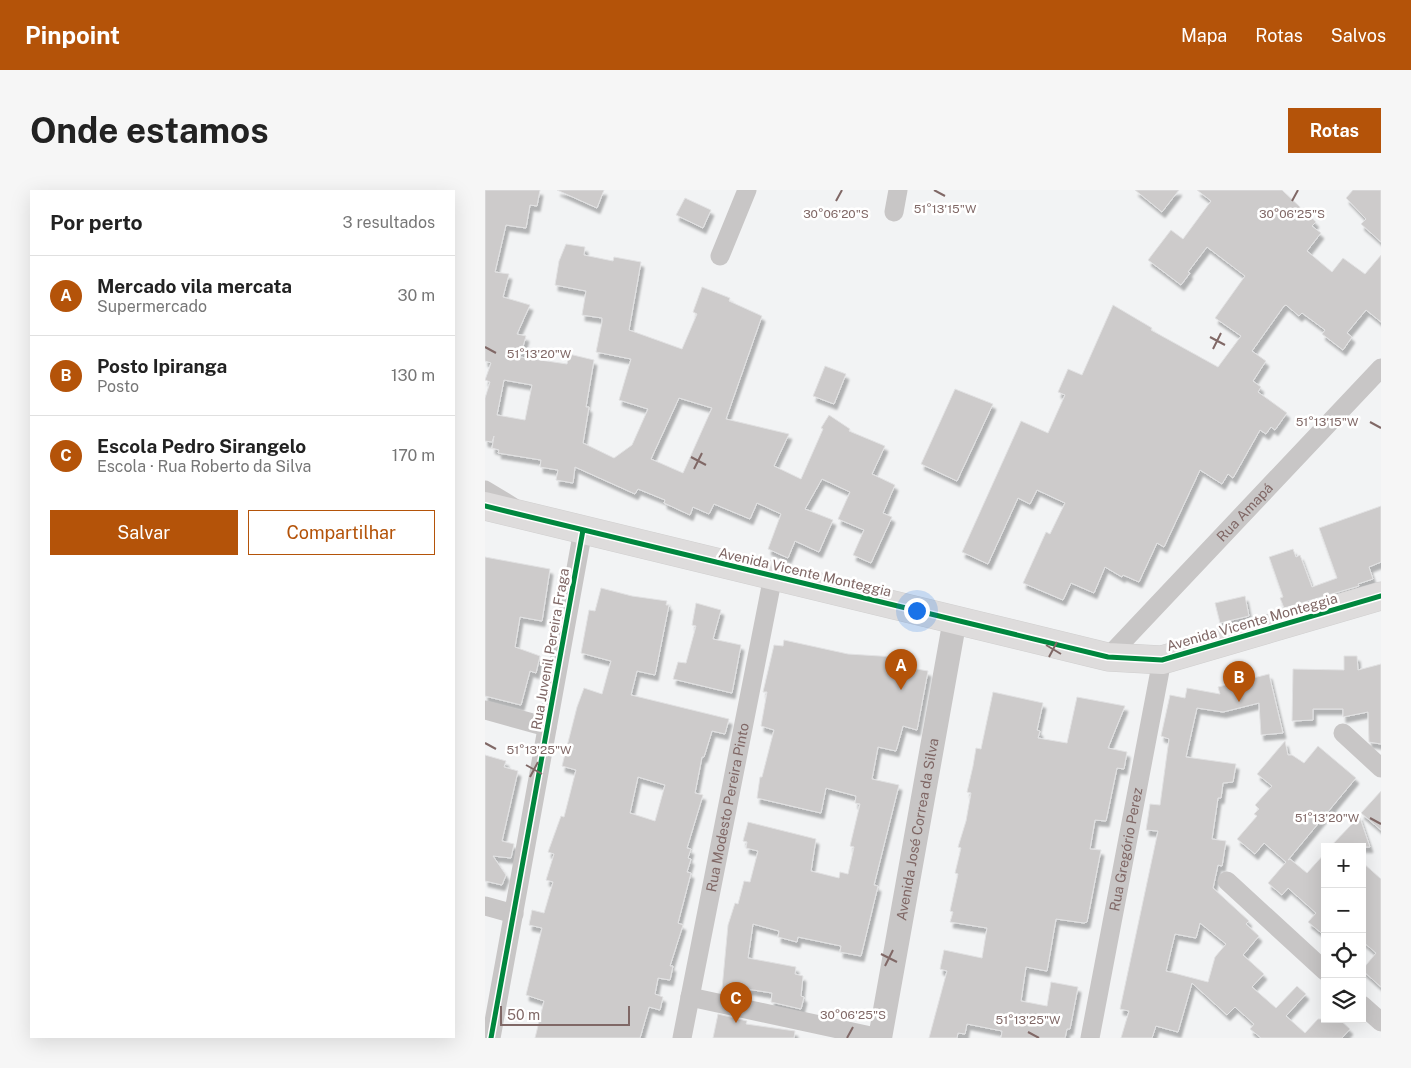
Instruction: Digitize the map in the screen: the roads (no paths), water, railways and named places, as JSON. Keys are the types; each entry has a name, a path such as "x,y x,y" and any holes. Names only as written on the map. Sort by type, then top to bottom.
{"main road":[{"name":"Avenida Vicente Monteggia","path":"485,506 1108,657 1162,660 1381,596"}],"street":[{"path":"720,256 747,190"},
{"path":"894,212 898,190"},
{"name":"Rua Amapá","path":"1108,657 1381,368"},
{"path":"485,490 524,515"},
{"name":"Rua Juvenil Pereira Fraga","path":"491,1038 583,530"},
{"name":"Rua Modesto Pereira Pinto","path":"682,1038 773,576"},
{"name":"Avenida José Correa da Silva","path":"880,1038 955,619"},
{"name":"Rua Gregório Perez","path":"1090,1038 1162,660"},
{"path":"485,710 547,727"},
{"path":"1343,733 1381,768"},
{"path":"1227,882 1321,967"},
{"path":"485,906 514,914"},
{"path":"690,997 880,1038"},
{"path":"1366,1009 1381,1022"}],"place":[{"name":"Mercado vila mercata","path":"901,690"},
{"name":"Posto Ipiranga","path":"1239,702"},
{"name":"Escola Pedro Sirangelo","path":"736,1023"}]}
